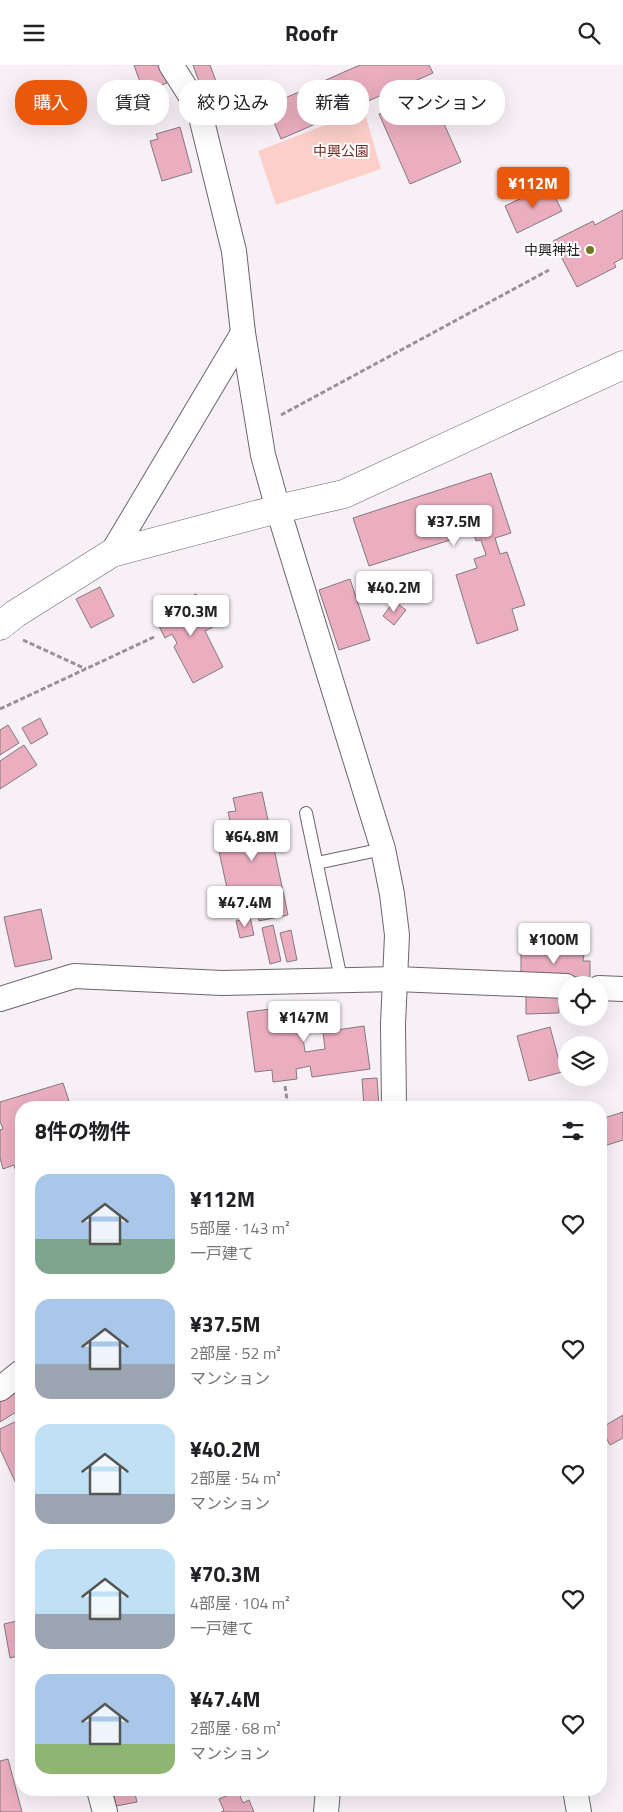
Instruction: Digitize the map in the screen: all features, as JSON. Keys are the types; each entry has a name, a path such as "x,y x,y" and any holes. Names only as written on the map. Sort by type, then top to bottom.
{"street":[{"path":"171,65 199,109 234,251 243,333 263,455 383,849 392,893 397,935 393,1024 394,1101"},
{"path":"112,553 243,333"},
{"path":"9,632 14,614 112,553 278,509 344,495 623,365"},
{"path":"0,999 74,976 222,983 396,979 558,986"},
{"path":"608,988 623,989"},
{"path":"0,1389 15,1378"},
{"path":"101,1796 105,1812"},
{"path":"326,1812 327,1796"},
{"path":"577,1796 579,1812"}],"lane":[{"path":"306,813 341,979"},
{"path":"317,863 383,849"}],"path":[{"path":"259,427 549,270"},
{"path":"9,632 86,669"},
{"path":"0,709 154,637"},
{"path":"285,1086 287,1101"}],"green space":[{"name":"中興公園","path":"325,125 368,125 381,169 276,205 258,151"}],"building":[{"path":"134,65 161,65 166,80 139,80"},
{"path":"193,65 210,65 216,80 198,80"},
{"path":"360,65 429,65 433,73 417,80 379,80 379,96 369,101 369,80 326,80"},
{"path":"297,93 297,125 313,125 281,139 275,125 287,125 287,97"},
{"path":"384,125 445,125 461,162 410,184"},
{"path":"180,127 192,172 162,181 150,141 158,139 156,134"},
{"path":"549,185 562,211 517,233 505,206"},
{"name":"中興神社","path":"623,210 623,258 614,263 616,267 577,287 553,241 593,221 595,225"},
{"path":"491,473 511,533 495,538 500,554 507,552 525,605 512,609 518,630 477,644 456,575 477,568 474,559 486,555 481,540 476,541 468,515 444,522 450,540 369,566 353,518"},
{"path":"350,579 370,640 339,650 319,590"},
{"path":"100,587 114,616 91,628 76,599"},
{"path":"196,594 213,627 205,631 223,667 193,683 174,647 177,643 172,634 165,638 157,622 163,619 159,612"},
{"path":"394,601 406,610 394,625 383,616"},
{"path":"40,718 48,734 31,744 22,728"},
{"path":"8,725 19,743 0,755 0,730"},
{"path":"24,745 37,765 0,789 0,761"},
{"path":"262,792 288,915 259,921 257,911 233,916 217,842 234,839 228,812 236,811 233,798"},
{"path":"41,909 52,959 15,967 4,917"},
{"path":"250,917 254,935 240,938 236,921"},
{"path":"273,925 281,961 270,964 262,928"},
{"path":"291,930 297,960 287,962 280,933"},
{"path":"521,952 584,953 583,961 590,961 590,976 521,976"},
{"path":"558,994 558,1013 526,1014 526,995"},
{"path":"326,1002 330,1026 302,1030 305,1052 325,1049 323,1032 364,1026 370,1069 312,1077 310,1066 296,1069 297,1079 273,1082 272,1070 255,1072 247,1012"},
{"path":"550,1027 558,1057 558,1073 529,1081 517,1036"},
{"path":"377,1078 379,1101 364,1101 362,1079"},
{"path":"63,1083 69,1101 15,1101 15,1168 14,1165 3,1169 0,1158 0,1130 3,1129 0,1121 0,1102"},
{"path":"623,1112 623,1140 607,1145 607,1117"},
{"path":"14,1392 15,1394 15,1413 0,1422 0,1400"},
{"path":"623,1415 623,1438 610,1445 607,1439 607,1424"},
{"path":"15,1422 15,1481 0,1449 0,1429"},
{"path":"15,1621 15,1657 10,1658 4,1624"},
{"path":"8,1759 15,1786 15,1796 18,1796 22,1812 0,1812 0,1761"},
{"path":"114,1796 136,1796 137,1802 116,1806"},
{"path":"226,1796 240,1796 243,1803 249,1800 254,1812 221,1812 224,1811 219,1799"}],"place":[{"name":"中興神社","path":"590,250"}]}
